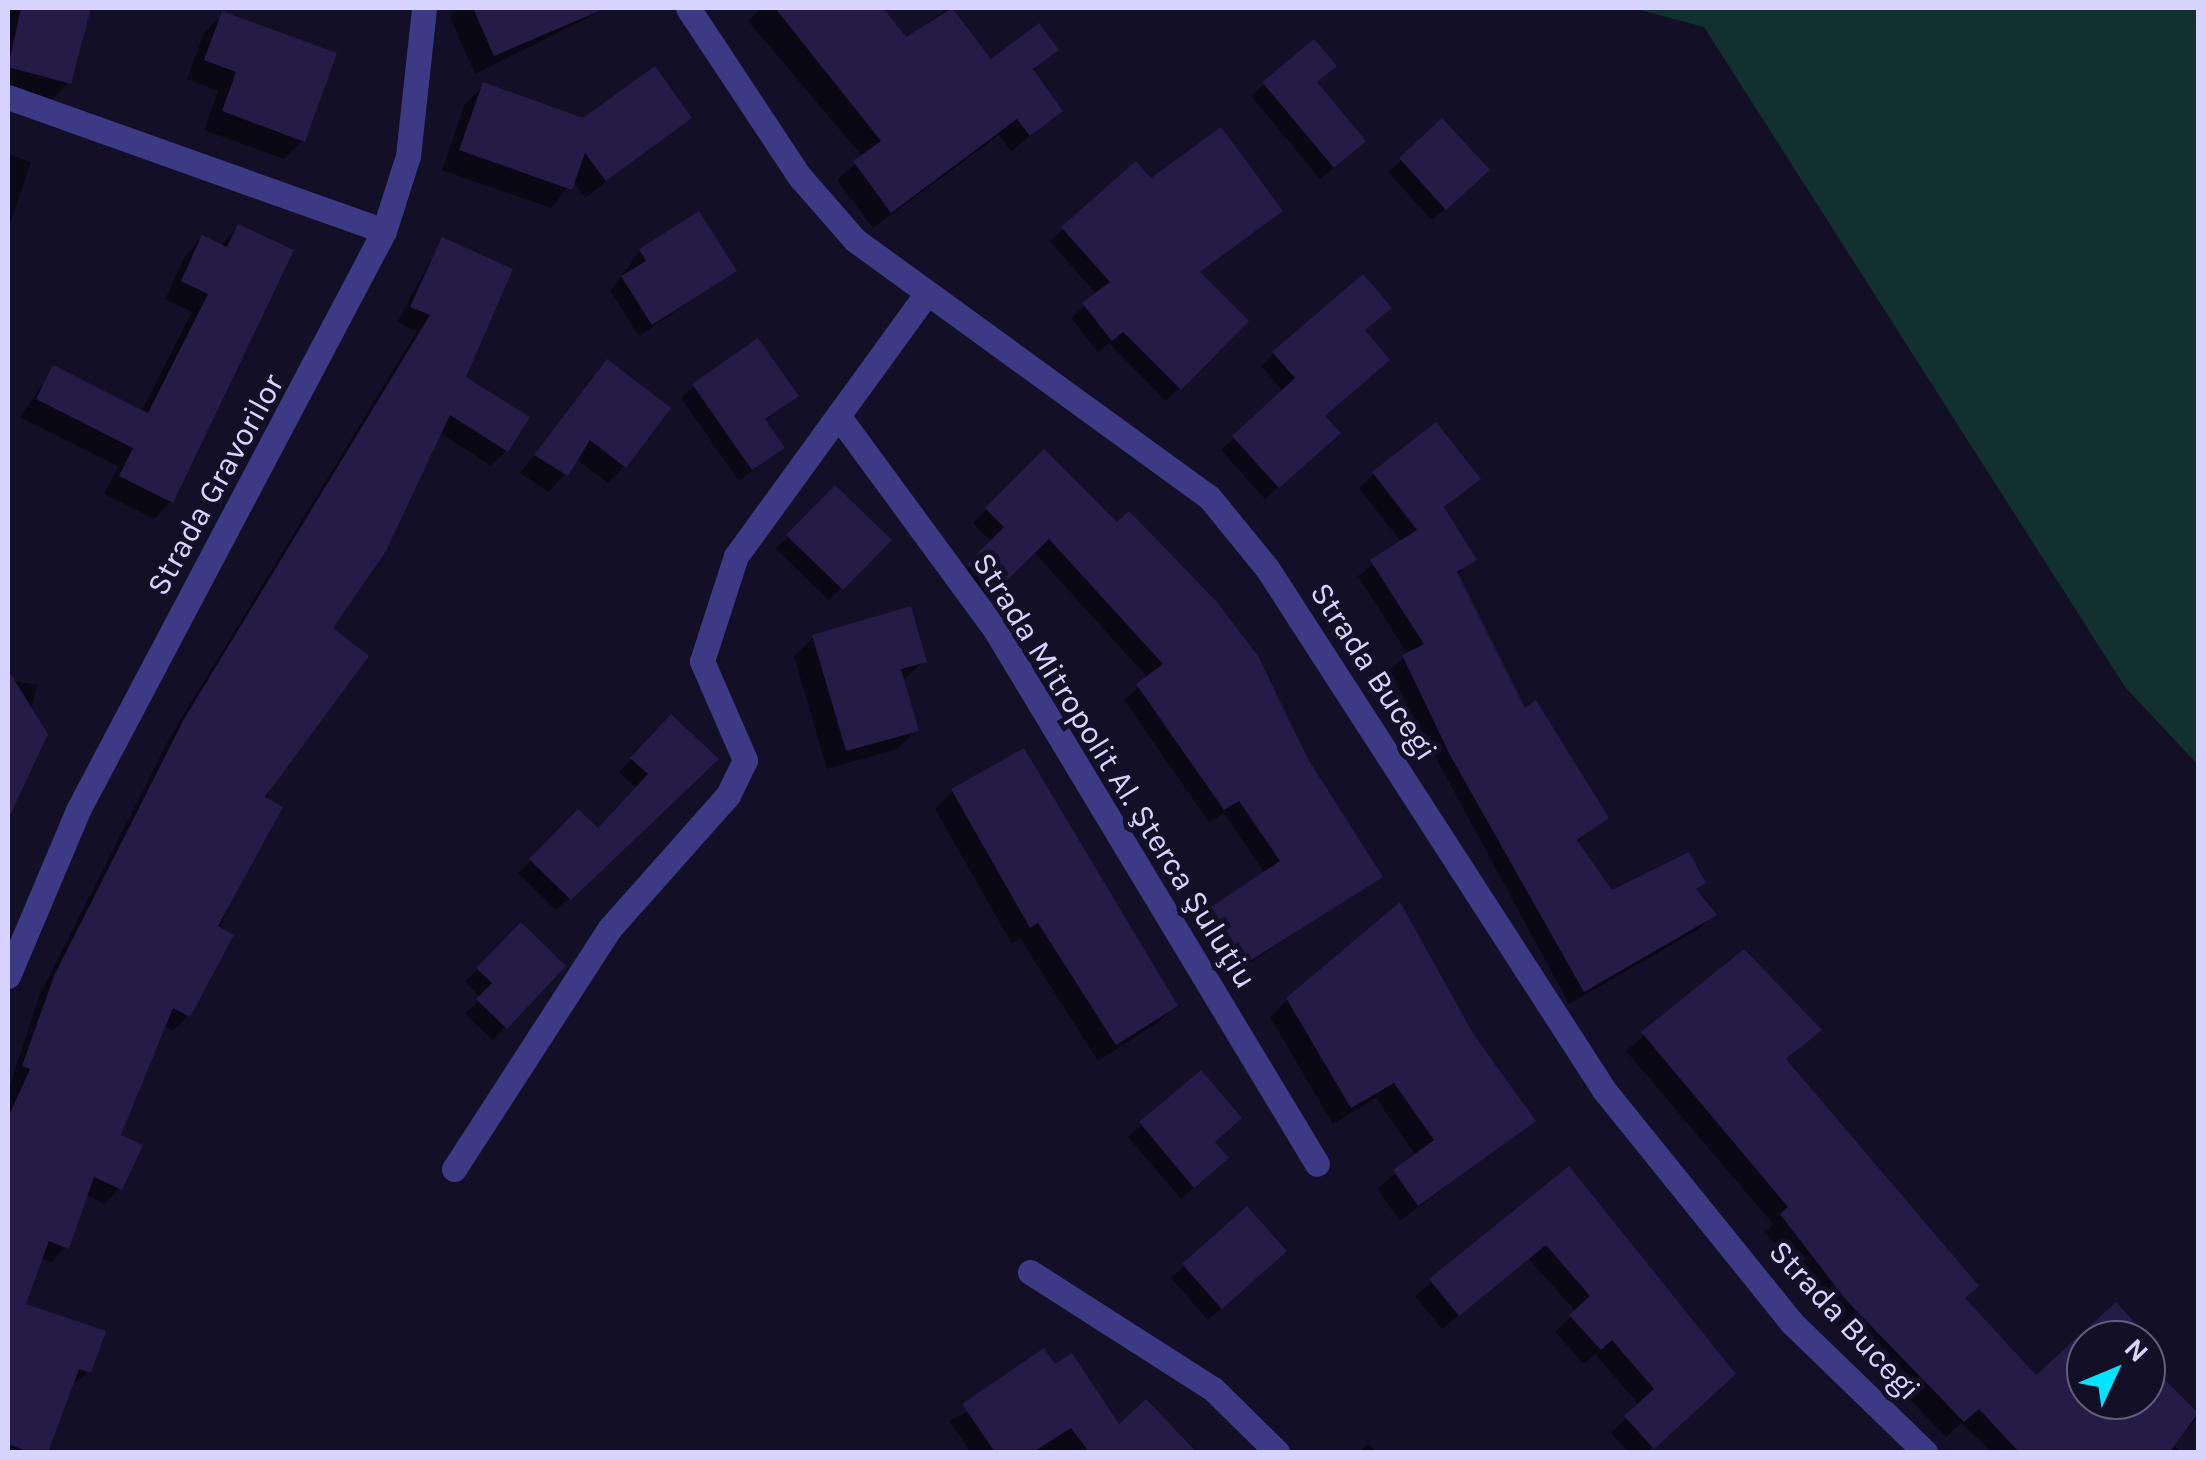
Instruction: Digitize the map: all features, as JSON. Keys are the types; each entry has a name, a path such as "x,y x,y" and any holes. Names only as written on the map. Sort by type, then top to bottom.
{"street":[{"name":"Strada Gravorilor","path":"8,976 78,810 384,231 408,156 424,8"},
{"name":"Strada Bucegi","path":"688,8 800,176 924,297 1209,497 1267,568 1604,1090 1791,1322 1925,1452"},
{"path":"8,98 384,231"},
{"path":"454,1169 610,928 728,794 744,760 702,662 758,515 842,421 924,297"},
{"name":"Strada Mitropolit Al. Şterca Şuluţiu","path":"842,421 996,632 1317,1164"},
{"path":"1030,1272 1212,1389 1277,1452"}],"green space":[{"path":"1633,8 2198,8 2198,765 2125,687 1704,27"}],"building":[{"path":"21,8 91,8 71,84 8,67"},
{"path":"473,8 606,8 494,56"},
{"path":"775,8 883,8 906,37 952,8 991,59 1039,23 1059,50 1033,69 1063,111 1030,136 1017,119 891,213 853,161 881,141"},
{"path":"222,11 337,53 305,142 222,111 236,72 204,60"},
{"path":"1314,39 1337,66 1317,82 1366,141 1334,168 1262,82"},
{"path":"655,66 692,118 606,181 585,153 572,190 459,150 483,82 583,118"},
{"path":"1442,118 1490,170 1446,210 1399,158"},
{"path":"1221,127 1283,211 1200,272 1249,321 1181,390 1123,332 1112,341 1082,303 1110,282 1061,227 1136,161 1151,178"},
{"path":"699,211 737,271 652,325 621,276 646,261 639,249"},
{"path":"238,224 294,250 173,503 119,476 133,448 36,399 53,365 148,413 208,294 181,281 202,235 227,247"},
{"path":"442,237 513,269 466,377 530,417 508,452 450,415 386,551 333,628 369,656 265,797 283,807 218,926 234,935 190,1017 173,1008 121,1135 143,1145 122,1190 94,1177 69,1249 49,1241 26,1304 106,1331 91,1373 79,1369 48,1452 29,1452 8,1444 8,1118 30,1069 22,1066 54,976 184,719 430,315 410,307"},
{"path":"1363,274 1392,308 1365,330 1390,360 1325,416 1341,433 1279,488 1232,436 1295,378 1272,352"},
{"path":"758,338 799,396 765,419 785,448 752,470 692,384"},
{"path":"607,359 671,408 626,468 590,440 568,476 534,455"},
{"path":"1436,422 1481,479 1444,507 1477,560 1457,572 1525,708 1536,700 1609,818 1577,840 1612,890 1689,852 1706,883 1696,889 1717,915 1584,992 1450,755 1402,655 1424,644 1370,560 1417,530 1372,472"},
{"path":"1044,449 1117,522 1129,511 1216,601 1258,656 1308,759 1383,877 1245,964 1208,909 1280,861 1239,801 1224,810 1136,684 1163,664 1049,539 993,594 967,564 1004,527 985,508"},
{"path":"835,485 892,540 843,590 786,535"},
{"path":"911,606 927,662 901,669 919,731 846,751 812,635"},
{"path":"8,670 48,734 8,820"},
{"path":"671,714 719,759 571,900 529,859 578,809 598,828 648,774 630,758"},
{"path":"1024,748 1178,1006 1116,1045 1038,923 1030,928 951,789"},
{"path":"1400,902 1474,1035 1536,1121 1418,1206 1393,1170 1434,1140 1394,1083 1351,1108 1286,998"},
{"path":"521,922 566,966 507,1029 476,999 492,983 476,968"},
{"path":"1744,949 1822,1030 1786,1059 1979,1286 1965,1298 2036,1375 2066,1348 2066,1420 2166,1420 2166,1381 2198,1413 2170,1452 2019,1452 1979,1409 1964,1422 1846,1300 1780,1214 1788,1207 1641,1032"},
{"path":"1201,1070 1242,1118 1215,1142 1229,1158 1194,1188 1139,1122"},
{"path":"1569,1166 1736,1374 1654,1449 1624,1416 1654,1389 1612,1340 1601,1350 1569,1315 1590,1296 1546,1245 1459,1316 1429,1279"},
{"path":"1247,1206 1287,1251 1222,1309 1182,1264"},
{"path":"2116,1302 2133,1320 2096,1320"},
{"path":"1044,1348 1055,1364 1072,1353 1119,1424 1146,1399 1197,1452 1089,1452 1071,1428 1033,1452 995,1452 962,1404"}]}
